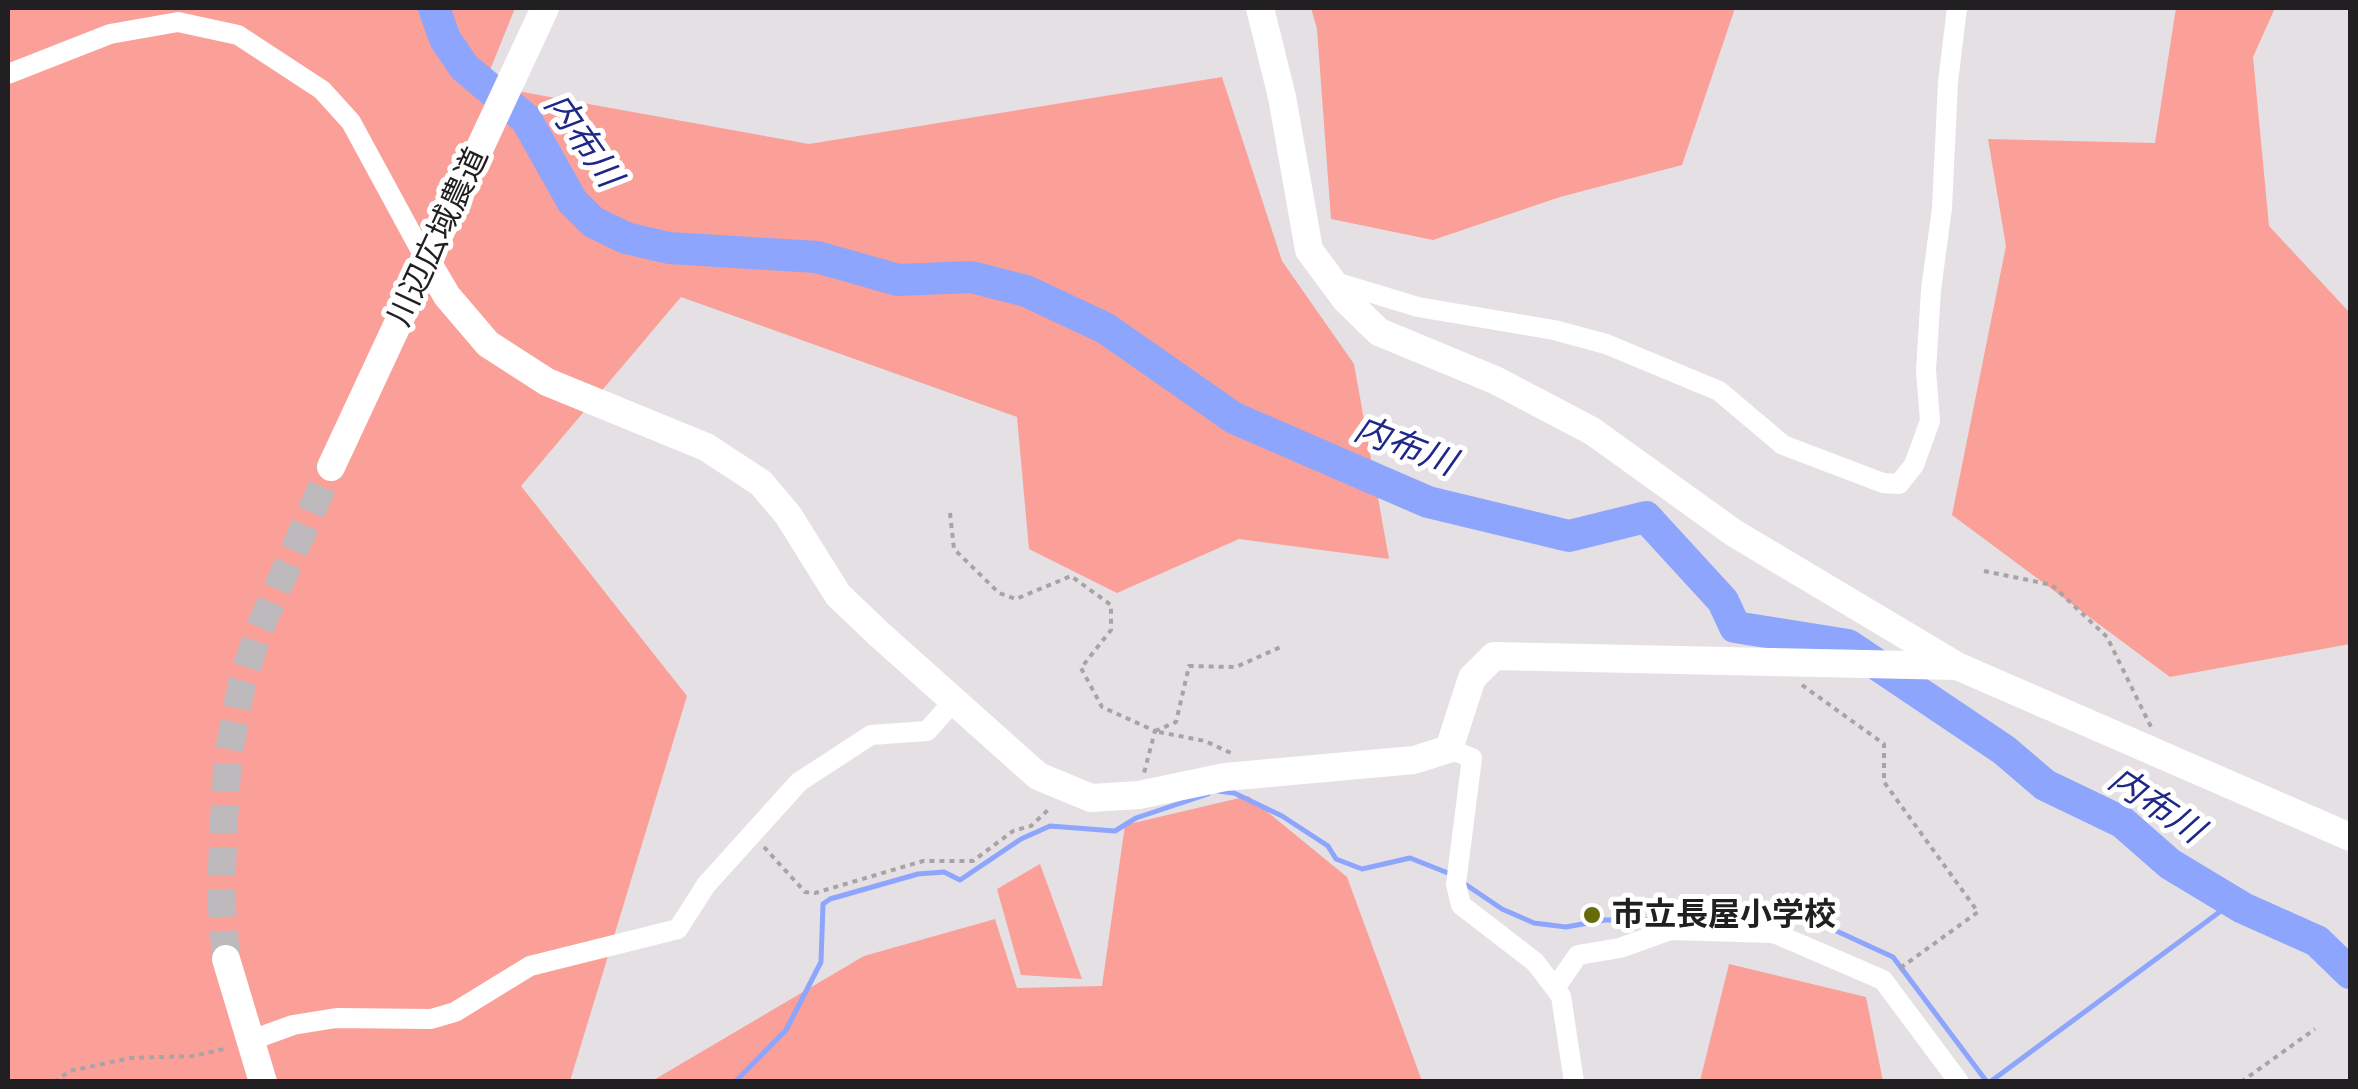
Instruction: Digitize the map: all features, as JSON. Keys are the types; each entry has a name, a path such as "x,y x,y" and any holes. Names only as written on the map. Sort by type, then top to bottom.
{"street":[{"name":"川辺広域農道","path":"331,467 545,8"},
{"path":"1260,8 1282,96 1309,250 1379,332 1495,380 1592,430 1734,533 1956,666 2347,833"},
{"path":"1332,281 1418,306 1554,330 1606,344 1719,391 1783,445 1883,483 1900,484 1914,465 1930,421 1926,370 1931,290 1942,208 1948,82 1957,8"},
{"path":"8,74 110,34 178,22 238,35 300,72 351,122 447,296 488,344 547,382 706,447 761,483 788,515 838,595 1038,776 1091,798 1139,796 1247,776 1414,760 1449,749 1472,758 1456,884 1461,906 1535,962 1554,988 1565,1008 1574,1082"},
{"path":"1449,749 1472,678 1494,656 1956,666"},
{"path":"249,1040 294,1025 336,1018 431,1019 455,1012 530,966 678,928 706,885 799,782 871,736 927,731 954,702"},
{"path":"1554,988 1578,955 1620,948 1670,930 1774,933 1883,980 1959,1082"},
{"path":"226,959 263,1082"}],"path":[{"path":"950,513 954,549 1000,592 1016,599 1071,576 1111,605 1111,630 1081,668 1102,707 1154,732 1205,741 1233,754 1247,776"},
{"path":"1984,570 2052,585 2108,638 2151,723 2155,752"},
{"path":"1154,732 1176,722 1189,666 1236,667 1283,646"},
{"path":"1772,664 1884,744 1884,782 1978,912 1883,980"},
{"path":"1139,796 1154,732"},
{"path":"752,834 805,892 815,893 923,860 972,862 1012,831 1031,826 1069,790"},
{"path":"2241,1082 2315,1029"},
{"path":"54,1082 70,1071 130,1058 204,1054 249,1040"}],"shaded area":[{"path":"8,8 515,8 484,85 809,144 1222,77 1282,261 1354,364 1389,559 1239,539 1117,593 1029,549 1017,417 681,297 521,486 687,696 570,1081 8,1081"},
{"path":"1311,8 1735,8 1682,165 1560,197 1433,240 1331,219 1317,29"},
{"path":"2176,8 2275,8 2253,57 2269,226 2350,313 2350,644 2170,677 1952,515 2006,246 1988,139 2155,143"},
{"path":"1248,796 1347,877 1422,1081 652,1081 864,956 995,919 1017,988 1102,986 1125,825"},
{"path":"1040,864 1082,979 1021,975 997,889"},
{"path":"1729,964 1866,997 1883,1081 1700,1081"}],"waterway":[{"name":"内布川","path":"434,8 445,39 464,67 526,119 572,201 593,222 626,238 669,248 817,257 898,280 971,277 1026,291 1105,328 1234,418 1428,502 1569,536 1646,517 1723,601 1735,627 1848,645 2004,750 2045,785 2122,822 2170,864 2243,908 2317,941 2350,973"},
{"path":"1218,791 1234,793 1282,816 1328,846 1336,859 1362,869 1410,858 1453,875"},
{"path":"735,1082 786,1030 821,962 823,904 830,899 918,874 944,872 960,880 1021,839 1050,826 1115,831 1136,818 1208,794"},
{"path":"1462,882 1502,909 1534,923 1566,927 1605,920 1691,920 1709,908 1753,904 1793,911 1893,957 1987,1082"},
{"path":"1990,1082 2233,902"}],"tunnel":[{"path":"226,959 221,895 224,820 228,756 242,683 259,630 331,467"}],"place":[{"name":"市立長屋小学校","path":"1592,915"}]}
